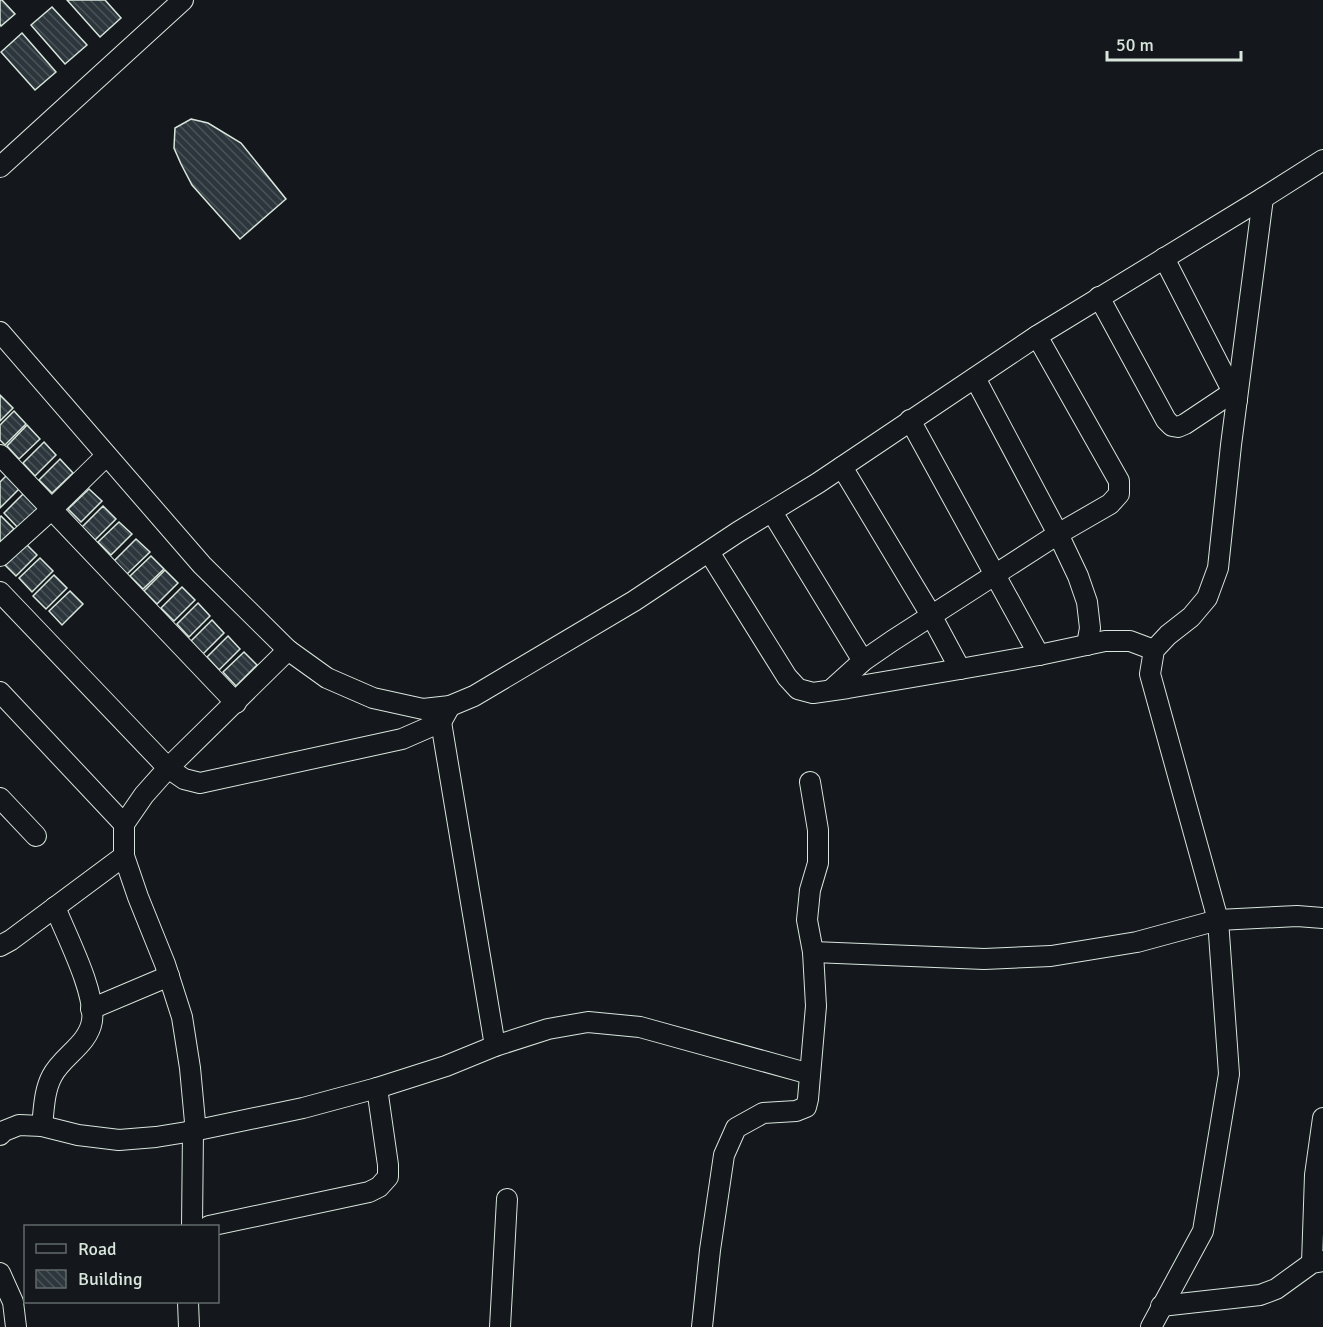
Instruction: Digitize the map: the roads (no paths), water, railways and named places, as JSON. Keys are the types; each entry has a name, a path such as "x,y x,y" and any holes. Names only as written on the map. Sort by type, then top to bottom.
{"street":[{"path":"0,167 178,2"},
{"path":"0,592 168,768 184,779 200,783 402,739 634,601 842,467 1037,336 1323,159"},
{"path":"1151,1327 1203,1231 1229,1074 1218,920 1150,674 1154,651 1208,598 1218,568 1235,396 1263,198"},
{"path":"1164,258 1235,396"},
{"path":"1099,297 1166,420 1172,426 1178,427 1235,396"},
{"path":"0,332 202,565 288,650 327,678 373,698 445,714"},
{"path":"831,690 863,661 1058,534 1110,504 1119,494 1119,481 1037,336"},
{"path":"975,378 1078,576 1087,602 1090,628 1087,645"},
{"path":"910,420 1039,655"},
{"path":"0,455 236,703"},
{"path":"0,556 106,456"},
{"path":"842,467 931,615 960,669"},
{"path":"772,512 863,661"},
{"path":"709,552 787,677 798,689 813,693 1105,642 1130,642 1154,651"},
{"path":"192,1225 195,1122 182,1017 124,856 124,824 144,795 168,768 288,650"},
{"path":"0,692 124,824"},
{"path":"445,714 495,1046"},
{"path":"702,1327 710,1250 724,1155 736,1128 763,1113 796,1111 806,1107 808,1100 816,1006 813,952 807,920 810,890 818,863 818,830 810,782"},
{"path":"0,798 36,836"},
{"path":"0,946 124,856"},
{"path":"42,1126 45,1094 52,1075 83,1041 92,1022 85,980 55,907"},
{"path":"813,952 984,960 1051,956 1137,942 1218,920 1297,916 1323,918"},
{"path":"91,1009 169,976"},
{"path":"0,1135 19,1125 42,1126 78,1135 119,1140 193,1131 303,1108 377,1088 548,1029 588,1022 640,1028 810,1074"},
{"path":"218,1225 369,1192 379,1187 388,1177 388,1165 377,1088"},
{"path":"1161,1306 1260,1295 1276,1289 1317,1262 1315,1175 1323,1118"},
{"path":"500,1327 507,1199"},
{"path":"0,1273 13,1302 16,1327"},
{"path":"188,1303 189,1327"}]}
